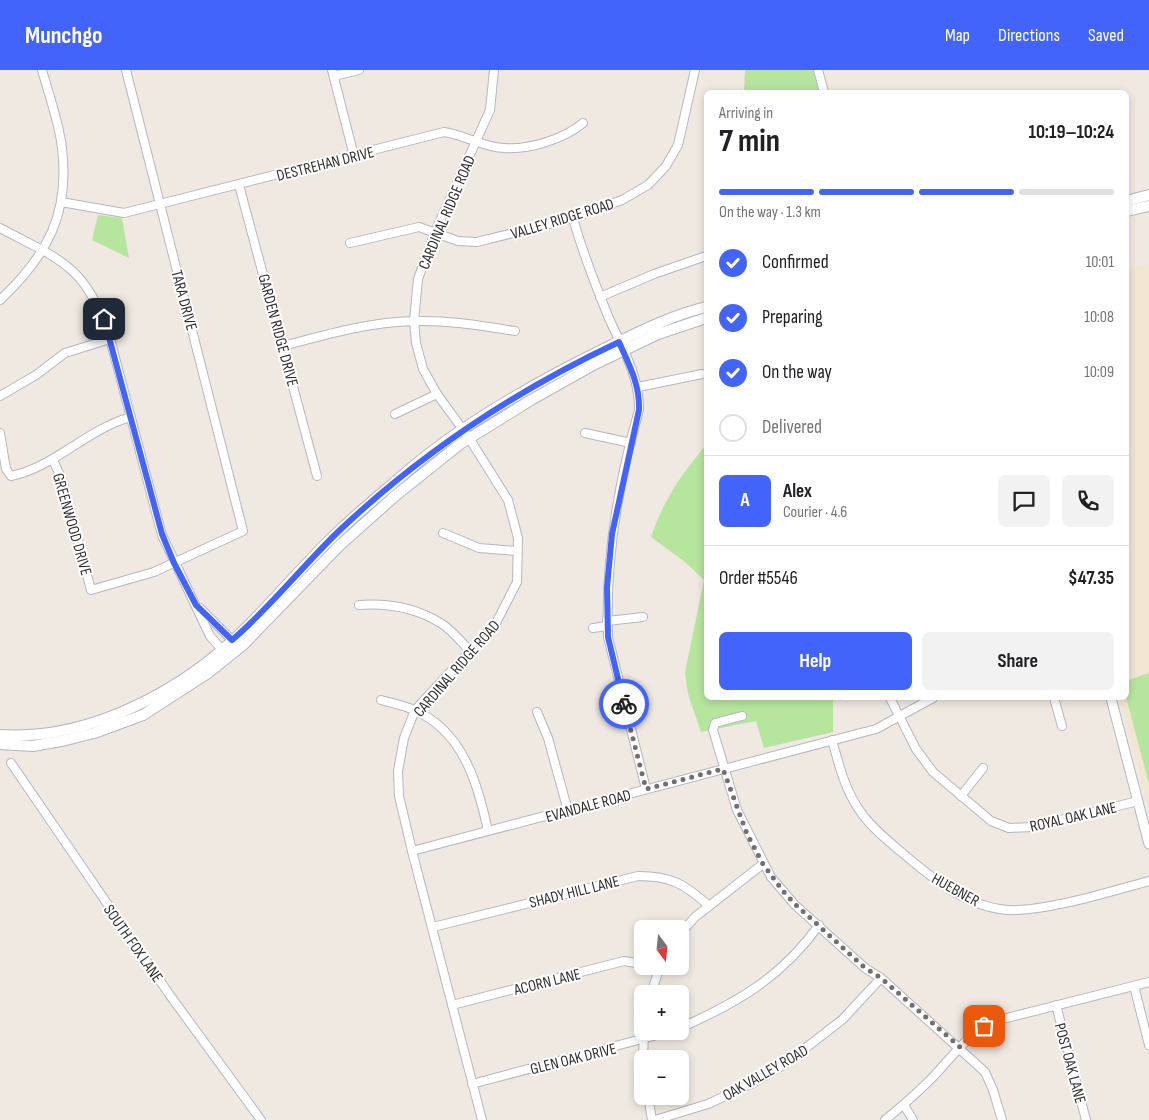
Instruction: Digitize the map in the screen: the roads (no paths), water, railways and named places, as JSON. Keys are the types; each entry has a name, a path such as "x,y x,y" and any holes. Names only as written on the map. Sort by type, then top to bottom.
{"main road":[{"path":"1129,199 1149,195"},
{"path":"1129,210 1149,206"},
{"path":"621,346 660,322 704,308"},
{"path":"0,744 33,746 66,740 94,733 143,716 236,644 341,529 412,467 467,434 531,387 621,346 704,319"},
{"path":"0,735 50,732 119,715 225,653"}],"street":[{"path":"0,300 24,278 44,250 54,230 61,202 62,147 42,70"},
{"name":"TARA DRIVE","path":"126,70 243,530 174,563"},
{"path":"354,156 333,73 358,70"},
{"name":"CARDINAL RIDGE ROAD","path":"482,1120 412,851 399,796 398,771 404,738 415,710 496,623 511,596 516,582 518,538 508,500 467,434 437,394 423,369 416,343 414,321 418,279 435,232 490,110 494,70"},
{"name":"VALLEY RIDGE ROAD","path":"350,243 419,228 458,241 477,242 573,218 648,186 666,166 678,145 695,70"},
{"path":"818,70 823,90"},
{"name":"DESTREHAN DRIVE","path":"61,202 124,213 444,132 461,134 503,148 532,145 572,132 583,123"},
{"name":"GARDEN RIDGE DRIVE","path":"240,185 317,476"},
{"path":"573,218 600,297 638,387 639,410 612,534 607,587 607,624 608,637 646,789"},
{"path":"0,228 66,263 86,284 100,307 162,534 210,636 225,653"},
{"path":"600,297 654,274 704,257"},
{"path":"284,346 349,329 414,321 447,322 515,331"},
{"path":"0,396 36,375 65,353 110,339"},
{"path":"638,387 702,374"},
{"path":"395,414 437,394"},
{"path":"0,433 6,469 10,476 22,474 53,460 110,423 131,416"},
{"path":"585,433 631,443"},
{"name":"GREENWOOD DRIVE","path":"53,460 62,480 91,590 154,572 174,563"},
{"path":"443,533 479,548 517,551"},
{"path":"196,605 236,644"},
{"path":"359,605 388,605 417,612 443,624 471,652"},
{"path":"593,628 643,618"},
{"path":"380,700 415,710 441,729 464,757 479,788 488,830"},
{"name":"ROYAL OAK LANE","path":"891,700 899,717 933,772 991,821 1010,828 1032,827 1138,801"},
{"name":"EVANDALE ROAD","path":"412,851 876,729 929,700"},
{"path":"1055,700 1062,726"},
{"path":"1112,700 1149,844"},
{"path":"537,712 548,738 568,811"},
{"path":"742,716 715,723 713,730 736,810 763,864 795,904 865,968 881,978 960,1047 985,1072 994,1090 1002,1120"},
{"name":"HUEBNER","path":"832,740 842,778 860,811 884,836 928,874 958,894 983,905 1008,910 1044,907 1149,881"},
{"name":"SOUTH FOX LANE","path":"11,763 169,994 261,1120"},
{"path":"960,796 983,768"},
{"path":"689,925 709,906 763,864"},
{"name":"SHADY HILL LANE","path":"432,927 638,876 658,876 675,880 692,891 709,906"},
{"path":"689,1024 735,1003 778,972 802,948 819,925"},
{"name":"ACORN LANE","path":"452,1005 624,962 634,963"},
{"name":"OAK VALLEY ROAD","path":"653,1120 708,1104 751,1084 785,1064 843,1019 881,978"},
{"path":"885,1120 904,1105 973,1033 984,1026 1056,1005 1149,982"},
{"path":"1134,986 1149,1045"},
{"name":"POST OAK LANE","path":"1056,1005 1086,1120"},
{"path":"643,1040 643,1050"},
{"name":"GLEN OAK DRIVE","path":"472,1084 643,1040"},
{"path":"650,1105 653,1120"},
{"path":"904,1105 913,1120"}]}
